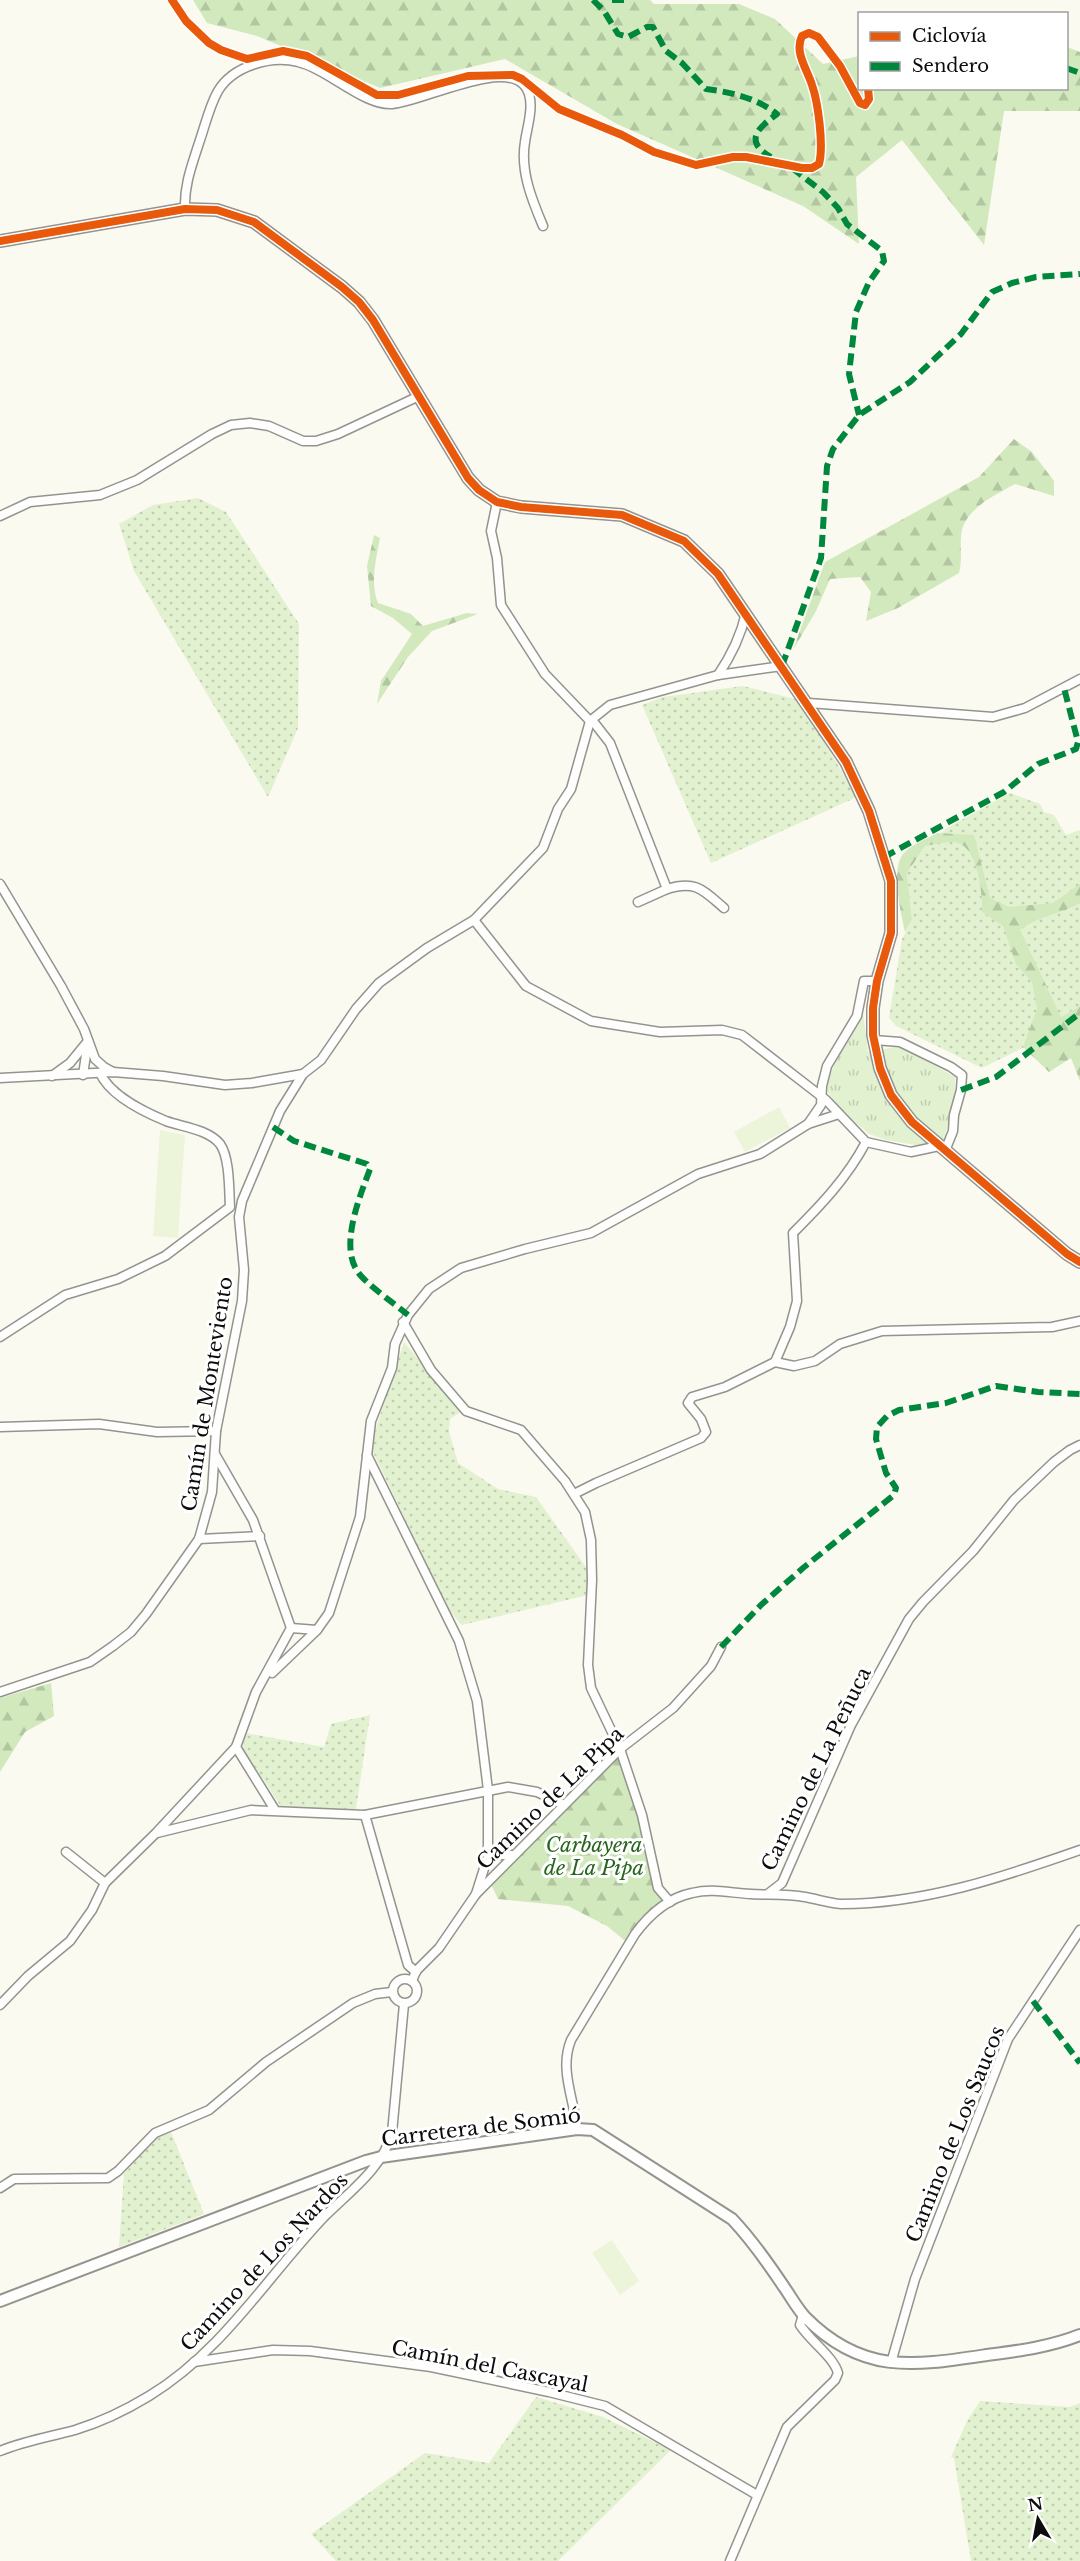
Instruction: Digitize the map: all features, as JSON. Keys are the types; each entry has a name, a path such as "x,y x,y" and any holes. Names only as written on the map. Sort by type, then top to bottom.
{"street":[{"path":"185,209 185,189 219,90 238,72 257,62 280,58 300,62 325,73 376,103 384,104 414,99 446,88 488,79 502,78 519,81 526,87 530,102 529,128 524,143 526,182 543,226"},
{"path":"0,241 185,209 217,210 254,222 342,286 359,302 373,320 417,397 468,478 479,490 497,502 521,507 622,515 684,541 718,574 809,703 846,762 869,812 891,881 891,933 873,1008 874,1040 880,1068 891,1095 912,1122 942,1149 1067,1254 1080,1262"},
{"path":"0,516 30,502 100,495 137,480 212,434 231,425 250,423 269,426 303,441 316,441 338,434 417,397"},
{"path":"497,502 491,531 497,558 501,605 545,674 591,720 609,742 667,889"},
{"path":"718,675 728,660 742,629 746,613"},
{"path":"591,720 610,705 718,675 782,666"},
{"path":"809,703 993,717 1025,708 1080,679"},
{"name":"Camín de Monteviento","path":"0,1692 90,1662 113,1646 131,1632 146,1614 199,1539 212,1492 216,1431 242,1300 244,1270 239,1217 242,1201 280,1111 303,1074 321,1060 356,1009 379,983 427,948 474,920 543,848 558,809 571,789 591,720"},
{"path":"0,884 61,986 95,1059 104,1068 113,1072"},
{"path":"638,902 683,884 696,886 724,909"},
{"path":"474,920 526,986 591,1021 660,1032 722,1030 742,1035 823,1097 866,1142 911,1152 942,1149"},
{"path":"808,1124 821,1105 822,1086 828,1066 857,1016 864,981 878,981"},
{"path":"874,1040 900,1042 951,1067 962,1075 953,1131 942,1149"},
{"path":"83,1075 88,1041"},
{"path":"51,1077 70,1063 88,1041"},
{"path":"0,1078 113,1072 164,1076 225,1085 303,1074"},
{"path":"0,1337 65,1295 118,1279 165,1256 230,1207 229,1176 221,1145 210,1136 164,1120 134,1104 108,1086 100,1073"},
{"path":"265,1679 317,1630 329,1614 360,1517 371,1422 392,1368 395,1344 403,1322 429,1289 461,1268 591,1233 698,1174 760,1154 808,1124 839,1114"},
{"path":"775,1362 798,1301 793,1233 833,1192 866,1142"},
{"path":"574,1494 701,1438 706,1432 701,1419 688,1403 692,1397 725,1387 775,1362 794,1366 815,1361 840,1344 882,1331 1052,1327 1080,1321"},
{"path":"403,1322 431,1370 466,1411 521,1430 574,1494 585,1512 591,1540 592,1580 588,1665 591,1688 620,1749 642,1815 658,1888 670,1902"},
{"path":"0,1426 99,1424 157,1432 216,1431"},
{"name":"Camino de La Peñuca","path":"769,1893 782,1884 850,1725 909,1620 923,1602 973,1551 1014,1500 1054,1462 1080,1445"},
{"path":"0,2005 28,1976 70,1941 92,1910 105,1883 156,1833 236,1747 256,1692 291,1628 260,1536 238,1491 215,1454"},
{"path":"366,1455 459,1641 477,1701 488,1790 488,1856 476,1894"},
{"path":"199,1539 260,1536"},
{"path":"291,1628 317,1630"},
{"name":"Camino de La Pipa","path":"412,1981 416,1972 439,1948 476,1894 620,1749 673,1708 711,1666 721,1647"},
{"path":"236,1747 275,1810"},
{"path":"156,1833 251,1810 365,1815 508,1786 537,1792 564,1805"},
{"path":"365,1815 408,1965 416,1972"},
{"path":"488,1849 498,1855 514,1855"},
{"path":"577,2129 565,2068 568,2047 635,1935 649,1917 670,1902 690,1893 713,1889 752,1894 769,1893 839,1904 943,1893 1080,1851"},
{"path":"66,1852 105,1883"},
{"name":"Camino de Los Saucos","path":"891,2363 915,2279 1008,2039 1080,1930"},
{"path":"399,1980 412,1981 417,1988 417,1995 412,2002 404,2004 398,2002 392,1992 394,1985 399,1980"},
{"path":"0,2178 9,2181 108,2178 155,2133 208,2110 266,2062 353,2003 375,1994 392,1992"},
{"path":"381,2157 389,2144 392,2133 404,2004"},
{"name":"Carretera de Somió","path":"0,2301 381,2157 577,2129 593,2130 732,2218 750,2237 803,2315 831,2341 860,2355 891,2363 923,2364 1015,2351 1066,2341 1080,2335"},
{"name":"Camino de Los Nardos","path":"0,2451 116,2415 151,2395 194,2362 218,2340 324,2218 361,2182 381,2157"},
{"path":"0,2188 9,2181"},
{"path":"730,2561 787,2427 835,2380 838,2373 835,2362 808,2338 800,2325 803,2315"},
{"name":"Camín del Cascayal","path":"194,2362 273,2350 310,2351 431,2367 549,2392 605,2406 757,2495"}],"green space":[{"path":"193,0 650,0 654,4 739,4 775,19 823,64 858,56 858,90 1068,90 1068,47 1080,52 1080,111 1004,111 984,245 902,140 856,177 859,244 803,206 617,124 505,59 380,88 257,36 207,23"},
{"path":"1014,439 1032,452 1054,481 1054,496 1015,484 984,502 970,515 962,530 959,573 898,608 866,621 871,592 860,577 830,579 816,611 793,650 825,562 979,477"},
{"path":"198,498 226,512 299,624 298,728 268,797 134,571 119,524 153,505"},
{"path":"374,535 380,538 374,579 378,603 411,614 423,626 467,613 478,614 432,631 408,657 377,704 381,681 412,634 393,618 371,606 367,566"},
{"path":"743,686 799,700 857,797 711,863 642,705 663,697"},
{"path":"1010,793 1040,804 1044,812 1054,815 1066,835 1080,830 1080,1006 1061,1017 1035,1042 982,1068 896,1026 889,1018 902,939 912,920 907,873 925,846 947,828"},
{"path":"937,833 974,835 990,898 1009,907 1053,903 1080,884 1080,903 1034,921 1020,930 1061,1017 1080,1006 1080,1081 1071,1058 1049,1072 1023,1047 1037,1009 1032,982 1016,964 1003,926 982,912 978,873 965,847 950,842 925,846 907,873 912,920 905,932 897,879 900,859 911,847"},
{"path":"863,1012 868,1052 900,1046 955,1077 956,1096 944,1139 921,1146 886,1140 869,1134 843,1112 826,1090 832,1069"},
{"path":"779,1107 790,1128 745,1152 734,1132"},
{"path":"160,1130 185,1135 178,1238 153,1236"},
{"path":"404,1342 462,1411 450,1419 449,1431 458,1463 498,1489 536,1497 588,1570 588,1595 462,1625 448,1609 372,1450 376,1428"},
{"path":"51,1683 54,1716 25,1732 0,1772 0,1698"},
{"path":"370,1715 356,1809 282,1808 243,1749 245,1733 324,1747 331,1724"},
{"name":"Carbayera de La Pipa","path":"620,1749 658,1888 670,1902 629,1944 607,1926 568,1906 498,1899 489,1880"},
{"path":"171,2132 204,2214 119,2247 124,2174 154,2139"},
{"path":"612,2240 639,2281 620,2295 592,2253"},
{"path":"536,2397 603,2417 671,2450 558,2561 336,2561 311,2534 425,2453 489,2463"},
{"path":"980,2401 1070,2407 1080,2403 1080,2561 971,2561 954,2458 951,2457 967,2421"}],"marked path":[{"path":"593,0 604,11 618,34 628,37 647,27 653,27 666,51 682,63 706,89 743,97 777,114 764,124 756,135 757,146 771,157"},
{"path":"612,0 629,0"},
{"path":"1068,69 1080,73"},
{"path":"792,168 823,192 838,208 847,224 882,251 884,261 869,282 856,312 849,374 859,415"},
{"path":"782,666 821,558 827,466 833,449 859,415 910,382 961,334 992,292 1012,283 1036,277 1080,274"},
{"path":"884,857 1004,792 1038,764 1076,749 1078,742 1064,688"},
{"path":"961,1090 996,1077 1080,1013"},
{"path":"273,1127 294,1141 367,1164 370,1169 353,1221 350,1249 353,1261 358,1272 367,1282 408,1315"},
{"path":"721,1647 761,1605 803,1568 894,1495 896,1488 886,1473 876,1439 877,1427 887,1416 899,1410 946,1403 996,1386 1038,1392 1080,1394"},
{"path":"1033,2001 1080,2063"}],"cycle path":[{"path":"172,0 186,21 209,43 247,59 283,51 307,56 377,95 398,95 468,76 513,75 522,79 559,109 622,135 654,152 696,165 733,157 746,157 802,168 812,168 819,164 821,136 818,113 812,85 800,54 802,36 809,33 818,37 840,66 860,103 865,105 869,99 868,90"},
{"path":"0,241 185,209 217,210 254,222 359,302 373,320 468,478 479,490 497,502 521,507 622,515 684,541 718,574 846,762 869,811 891,881 891,933 877,981 873,1008 873,1035 880,1068 891,1095 912,1122 1067,1254 1080,1262"}]}
